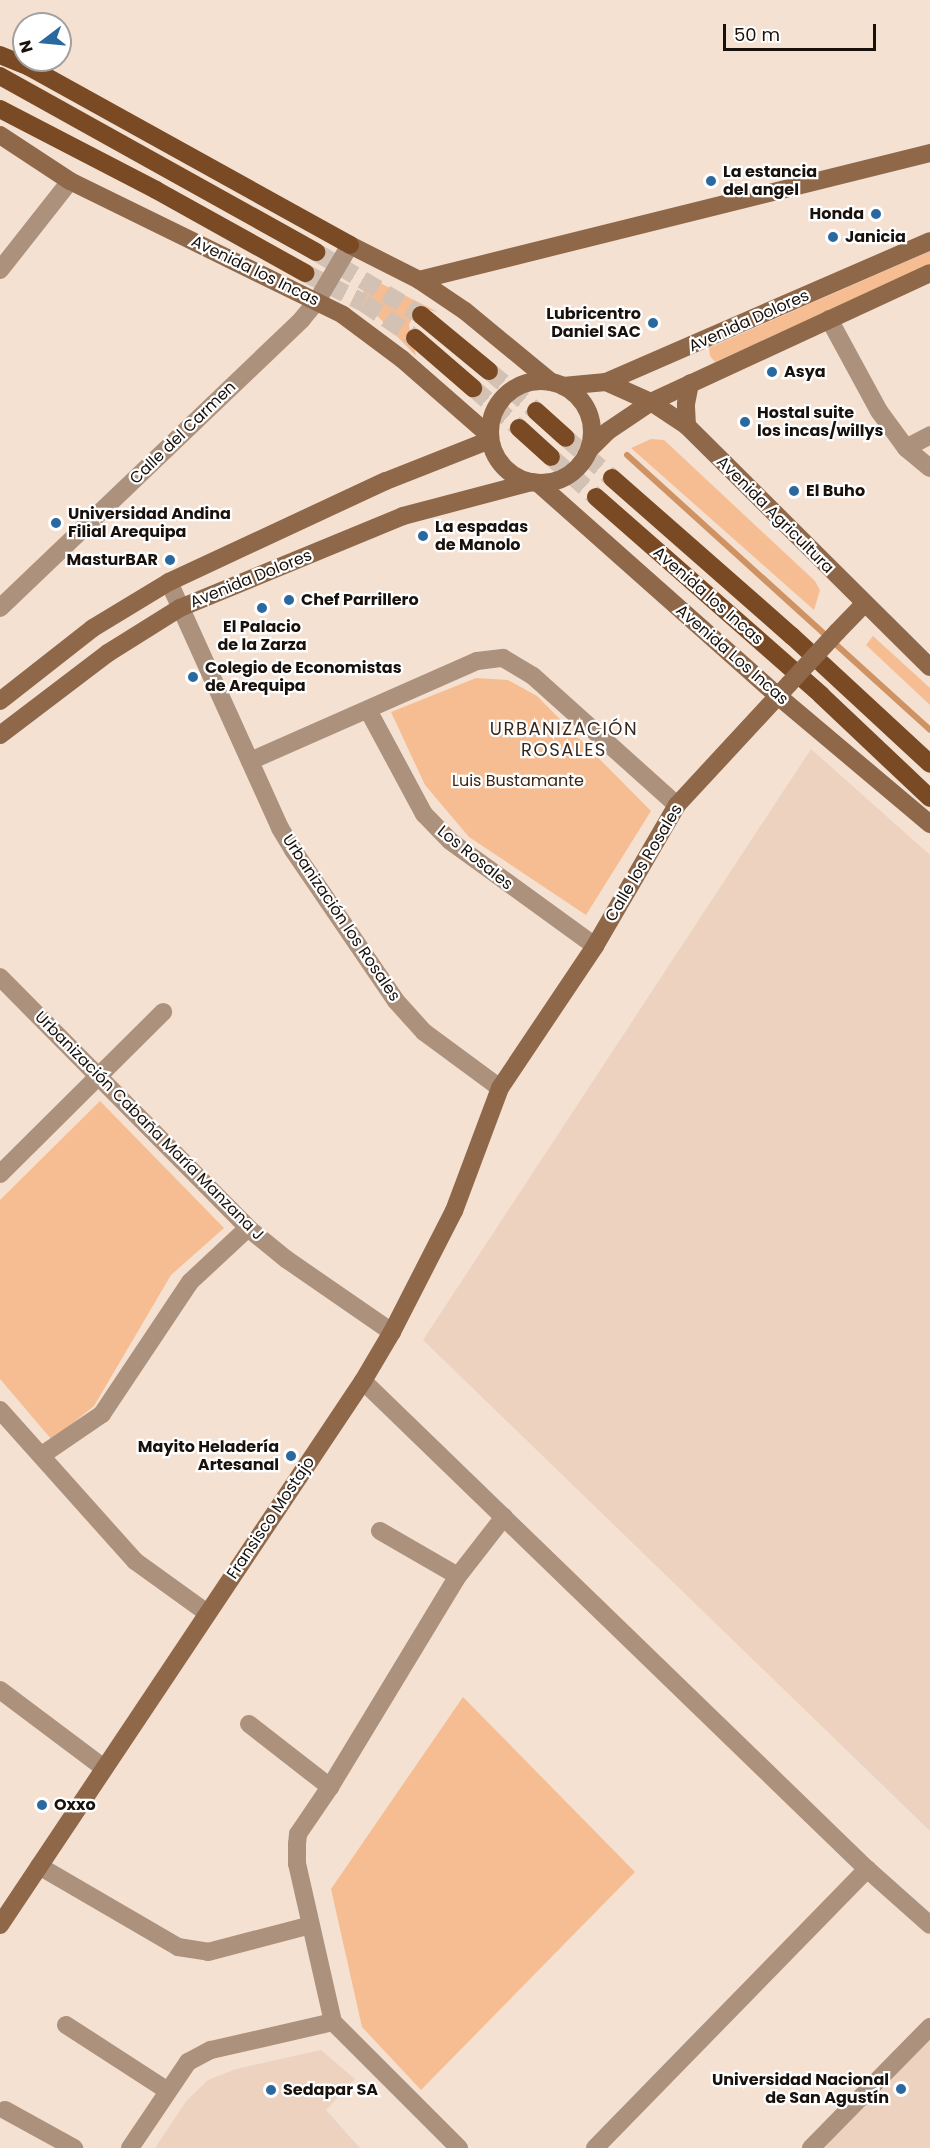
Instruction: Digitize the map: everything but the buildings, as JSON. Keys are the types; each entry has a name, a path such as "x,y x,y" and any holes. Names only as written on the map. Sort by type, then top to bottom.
{"main road":[{"path":"3,54 350,245 419,280 465,311 557,384 576,393 590,419 590,449 581,464 569,475 554,482 535,483 518,477 505,467 496,454 490,438 492,417 501,400 515,388 532,382 557,384"},
{"path":"0,76 316,252"},
{"name":"Avenida los Incas","path":"0,109 135,178 305,273"},
{"name":"Avenida los Incas","path":"0,135 70,181 343,315 402,359 490,438"},
{"path":"419,280 930,153"},
{"name":"Avenida Dolores","path":"557,384 606,382 930,241"},
{"name":"Avenida Dolores","path":"590,449 608,431 651,402 930,273"},
{"path":"421,315 489,371"},
{"path":"415,338 473,388"},
{"name":"Avenida Agricultura","path":"606,382 651,402 687,426 930,667"},
{"path":"687,426 686,404 690,383"},
{"path":"536,411 566,438"},
{"path":"519,428 551,457"},
{"name":"Avenida Dolores","path":"0,701 93,628 169,582 386,481 490,438"},
{"name":"Avenida Los Incas","path":"612,477 792,636 930,764"},
{"name":"Avenida Dolores","path":"0,735 108,653 180,608 403,516 535,483"},
{"name":"Avenida Los Incas","path":"535,483 783,690 930,824"},
{"name":"Avenida los Incas","path":"596,497 821,695 930,798"},
{"name":"Calle los Rosales","path":"500,1089 595,946 677,805 864,604"},
{"name":"Fransisco Mostajo","path":"0,1924 363,1381 392,1332 454,1211 500,1089"}],"street":[{"path":"0,270 70,181"},
{"name":"Calle del Carmen","path":"0,608 302,319 316,301 350,245"},
{"path":"829,319 879,411 906,448 930,468"},
{"path":"906,448 930,435"},
{"name":"Urbanización los Rosales","path":"169,582 293,850 396,1001 424,1032 500,1089"},
{"path":"250,761 477,661 503,658 533,676 677,805"},
{"name":"Los Rosales","path":"368,710 424,814 450,841 595,946"},
{"name":"Urbanización Cabaña María Manzana J","path":"0,977 249,1228 286,1259 392,1332"},
{"path":"0,1174 163,1012"},
{"path":"42,1455 102,1414 190,1281 249,1228"},
{"path":"363,1381 867,1869 930,1925"},
{"path":"0,1410 135,1560 207,1613"},
{"path":"459,2148 333,2022 297,1864 298,1834 330,1787 458,1576 504,1517"},
{"path":"380,1531 458,1576"},
{"path":"0,1690 104,1768"},
{"path":"249,1724 330,1787"},
{"path":"39,1866 178,1947 208,1952 311,1925"},
{"path":"595,2148 867,1869"},
{"path":"130,2148 188,2062 210,2050 333,2022"},
{"path":"66,2025 168,2091"},
{"path":"811,2148 930,2027"},
{"path":"5,2110 74,2148"}],"shaded area":[{"path":"811,749 930,855 930,1831 423,1340"},
{"name":"Universidad Nacional de San Agustín","path":"930,2030 930,2148 815,2148"},
{"name":"Sedapar SA","path":"321,2050 355,2079 326,2110 360,2148 155,2148 187,2100 208,2080 236,2069"}],"green space":[{"path":"930,251 930,265 715,362 710,356 709,348"},
{"path":"374,280 438,312 425,309 413,316 409,325 416,356 360,298 368,283"},
{"path":"651,439 664,440 815,581 820,590 814,610 631,448"},
{"path":"873,636 930,688 930,705 866,645"},
{"name":"Luis Bustamante","path":"476,678 508,680 537,696 651,811 586,915 469,837 425,785 391,712"},
{"path":"100,1101 224,1228 171,1275 94,1406 52,1440 0,1379 0,1200"},
{"path":"463,1697 635,1872 421,2090 362,2027 331,1889"}],"waterway":[{"path":"627,455 930,730"}],"tunnel":[{"path":"316,252 421,315"},
{"path":"305,273 364,303 415,338"},
{"path":"489,371 536,411"},
{"path":"473,388 519,428"},
{"path":"566,438 612,478"},
{"path":"551,457 596,497"}],"place":[{"name":"La estancia del angel","path":"711,181"},
{"name":"Honda","path":"876,214"},
{"name":"Janicia","path":"833,237"},
{"name":"Lubricentro Daniel SAC","path":"653,323"},
{"name":"Asya","path":"772,372"},
{"name":"Hostal suite los incas/willys","path":"745,422"},
{"name":"El Buho","path":"794,491"},
{"name":"Universidad Andina Filial Arequipa","path":"56,523"},
{"name":"La espadas de Manolo","path":"423,536"},
{"name":"MasturBAR","path":"170,560"},
{"name":"Chef Parrillero","path":"289,600"},
{"name":"El Palacio de la Zarza","path":"262,608"},
{"name":"Colegio de Economistas de Arequipa","path":"193,677"},
{"name":"Mayito Heladería Artesanal","path":"291,1456"},
{"name":"Oxxo","path":"42,1805"},
{"name":"Universidad Nacional de San Agustín","path":"901,2089"},
{"name":"Sedapar SA","path":"271,2090"}],"district":[{"name":"URBANIZACIÓN ROSALES","path":"564,740"}]}
